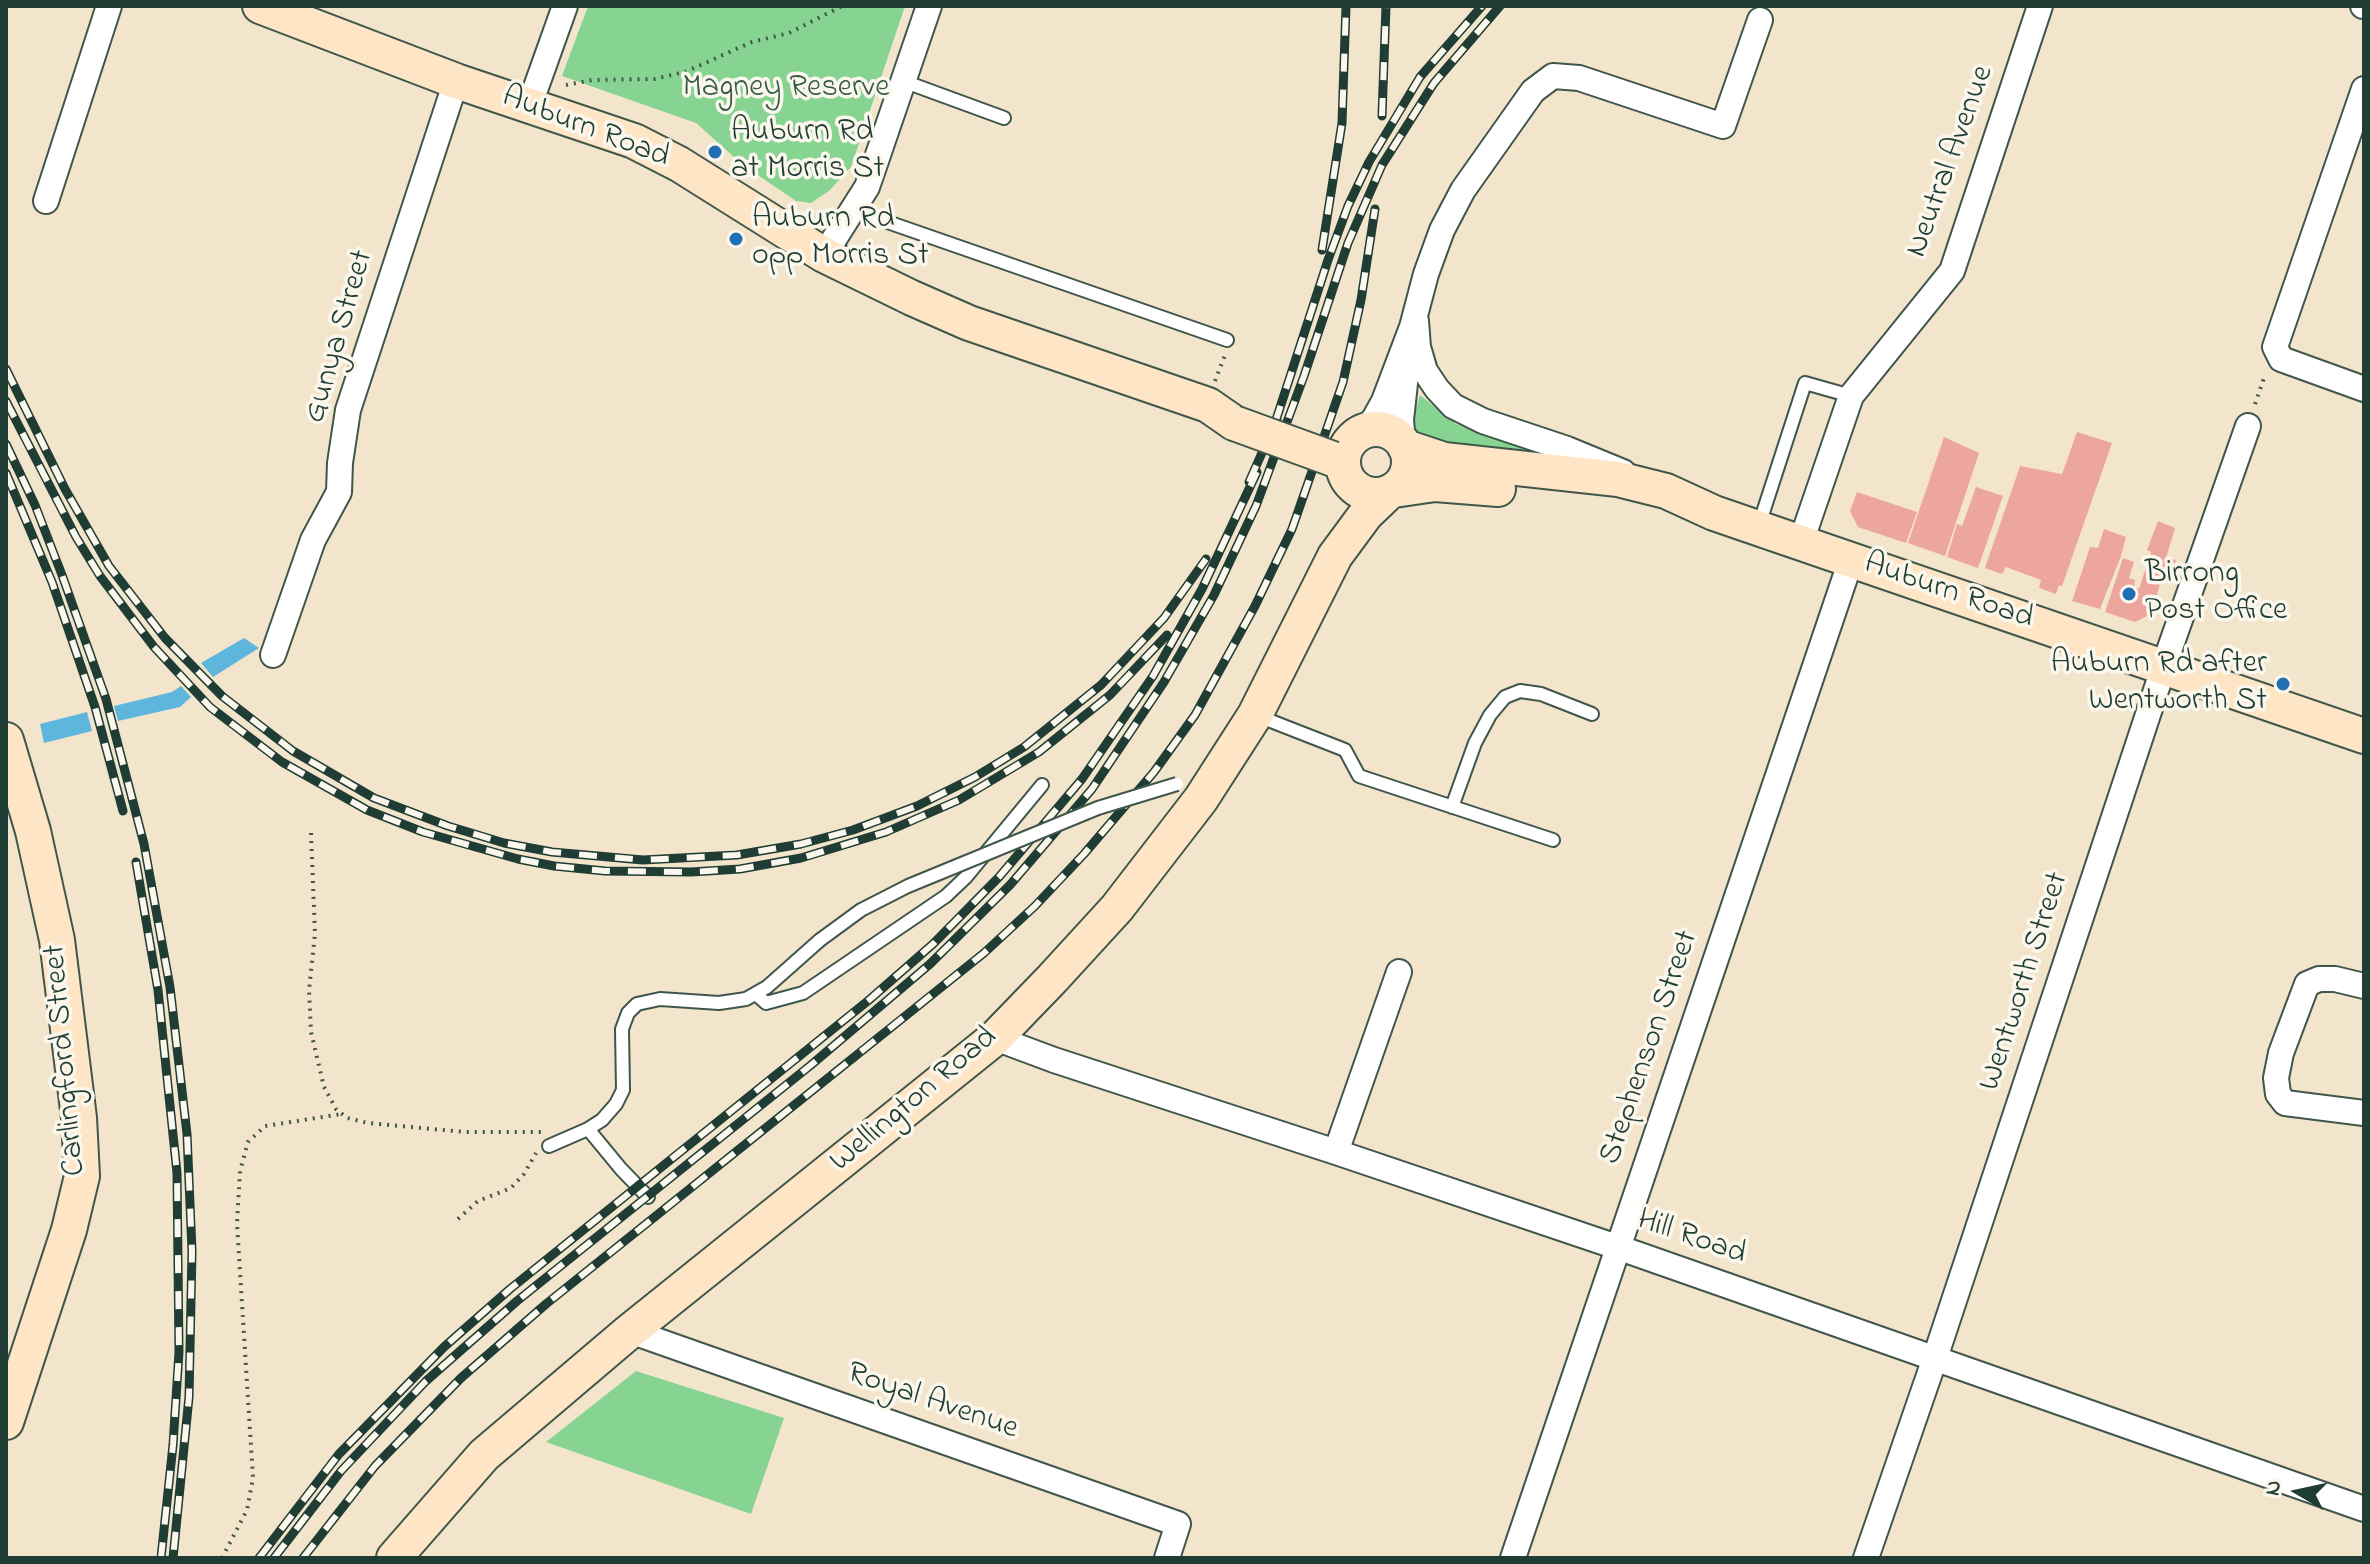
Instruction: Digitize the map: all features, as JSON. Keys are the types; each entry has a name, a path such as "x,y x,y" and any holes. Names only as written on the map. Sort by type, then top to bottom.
{"main road":[{"name":"Auburn Road","path":"260,6 456,81 530,104 645,147 679,164 824,255 969,323 1224,405 1347,453"},
{"path":"1381,429 1393,434 1404,445 1408,471 1391,491 1376,495 1362,492 1347,453 1381,429"},
{"name":"Auburn Road","path":"1404,445 1425,456 1444,460 1618,479 1666,491 1714,513 2364,736"},
{"name":"Wellington Road","path":"1335,556 1346,503 1347,453"},
{"name":"Auburn Road","path":"1391,491 1445,484 1714,513"},
{"name":"Wellington Road","path":"394,1558 484,1455 630,1331 995,1038 1117,908 1189,792 1255,715 1335,556 1361,520 1391,491"},
{"name":"Carlingford Street","path":"6,740 33,831 57,940 79,1118 82,1176 69,1230 6,1422"}],"street":[{"path":"46,201 109,6"},
{"path":"530,104 565,6"},
{"path":"824,255 867,187 929,6"},
{"name":"Neutral Avenue","path":"1801,542 1851,396 1952,271 2040,6"},
{"path":"1347,453 1384,401 1442,230 1463,190 1524,102 1542,82 1553,76 1579,78 1723,126 1760,20"},
{"name":"Gunya Street","path":"273,655 313,540 339,492 343,440 357,378 456,81"},
{"path":"2364,89 2277,340 2281,359 2364,389"},
{"path":"1404,445 1401,416 1413,321"},
{"name":"Auburn Road","path":"1413,321 1425,371 1453,406 1483,421 1602,462 1666,491"},
{"name":"Wentworth Street","path":"1866,1558 2164,667 2248,426"},
{"name":"Stephenson Street","path":"1513,1558 1851,560"},
{"path":"1336,1152 1399,972"},
{"path":"2364,986 2335,979 2319,979 2307,984 2281,1053 2276,1078 2278,1094 2285,1103 2364,1113"},
{"name":"Hill Road","path":"995,1038 1617,1247 2364,1509"},
{"name":"Royal Avenue","path":"630,1331 1178,1524 1167,1558"}],"lane":[{"path":"903,81 1004,118"},
{"path":"853,210 1227,346"},
{"path":"1758,528 1805,383 1851,396"},
{"path":"1452,807 1475,743 1490,715 1505,697 1520,691 1541,694 1592,714"},
{"path":"1255,715 1345,750 1359,776 1553,840"},
{"path":"757,995 766,1003 803,993 946,896 966,877 1042,785"},
{"path":"549,1146 588,1129 611,1112 621,1096 623,1083 622,1029 633,1007 641,1002 652,999 729,1003 757,995 820,940 861,910 908,886 1098,808 1189,792"},
{"path":"588,1129 648,1197"}],"path":[{"path":"566,85 592,80 654,79 685,72 752,42 789,33 842,6"},
{"path":"2248,426 2277,340"},
{"path":"1224,405 1227,346"},
{"path":"311,833 315,934 309,990 311,1032 324,1087 336,1109 347,1118 368,1123 455,1131 532,1131 572,1136"},
{"path":"222,1558 247,1510 253,1478 237,1207 244,1155 248,1142 265,1126 342,1114"},
{"path":"458,1219 478,1201 511,1188 524,1174 535,1153 549,1146"}],"green space":[{"name":"Magney Reserve","path":"588,6 905,6 851,167 829,191 811,203 796,201 743,165 696,123 562,76"},
{"path":"1420,395 1456,424 1560,460 1431,448 1410,428"},
{"path":"636,1371 784,1418 751,1514 546,1442"}],"water":[{"path":"244,638 259,648 213,677 201,663"},
{"path":"181,686 191,697 180,707 118,721 114,706 172,692"},
{"path":"87,712 92,731 44,743 40,724"}],"building":[{"path":"2077,432 2112,443 2062,586 2059,585 2056,594 2039,588 2041,580 2006,567 2002,574 1985,568 2020,466 2062,474"},
{"path":"1944,437 1979,453 1945,556 1908,543"},
{"path":"1976,487 2003,496 1978,568 1947,557 1957,524 1962,526"},
{"path":"1857,492 1917,512 1906,543 1858,527 1850,511"},
{"path":"2158,521 2175,528 2166,558 2176,560 2170,579 2162,578 2151,614 2135,622 2105,612 2123,558 2134,562 2129,578 2135,580 2134,587 2139,589 2151,552 2147,550"},
{"path":"2104,529 2126,537 2100,609 2072,601 2090,547 2098,548"}],"railway":[{"path":"1322,250 1342,123 1346,6"},
{"path":"1382,116 1386,6"},
{"path":"1275,423 1328,260 1369,162 1420,77 1482,6"},
{"path":"274,1558 341,1471 426,1381 517,1301 811,1065 930,964 1010,885 1092,789 1164,682 1214,595 1256,506 1348,243 1382,165 1434,83 1500,6"},
{"path":"303,1558 375,1466 461,1378 546,1304 984,953 1035,906 1084,854 1154,772 1195,715 1255,606 1292,529 1343,382 1361,300 1375,209"},
{"path":"6,369 65,489 109,566 165,638 222,696 293,751 374,798 504,843 552,852 643,860 737,855 801,844 853,830 917,806 975,777 1024,747 1101,685 1164,618 1206,559"},
{"path":"6,401 76,537 100,576 154,647 210,707 282,762 367,810 423,832 518,859 605,871 740,869 801,858 886,832 959,800 1039,752 1110,695 1167,635"},
{"path":"1249,482 1277,419"},
{"path":"6,444 35,505 106,699 144,844 170,987 187,1134 192,1251 189,1397 173,1558"},
{"path":"259,1558 339,1454 444,1347 510,1289 869,1000 933,944 999,877 1082,779 1153,676 1202,589 1257,472"},
{"path":"6,473 52,582 95,707 123,811"},
{"path":"136,862 158,990 177,1173 179,1352 161,1558"}],"place":[{"name":"Auburn Rd at Morris St","path":"715,152"},
{"name":"Auburn Rd opp Morris St","path":"736,239"},
{"name":"Birrong Post Office","path":"2129,594"},
{"name":"Auburn Rd after Wentworth St","path":"2283,684"}]}
